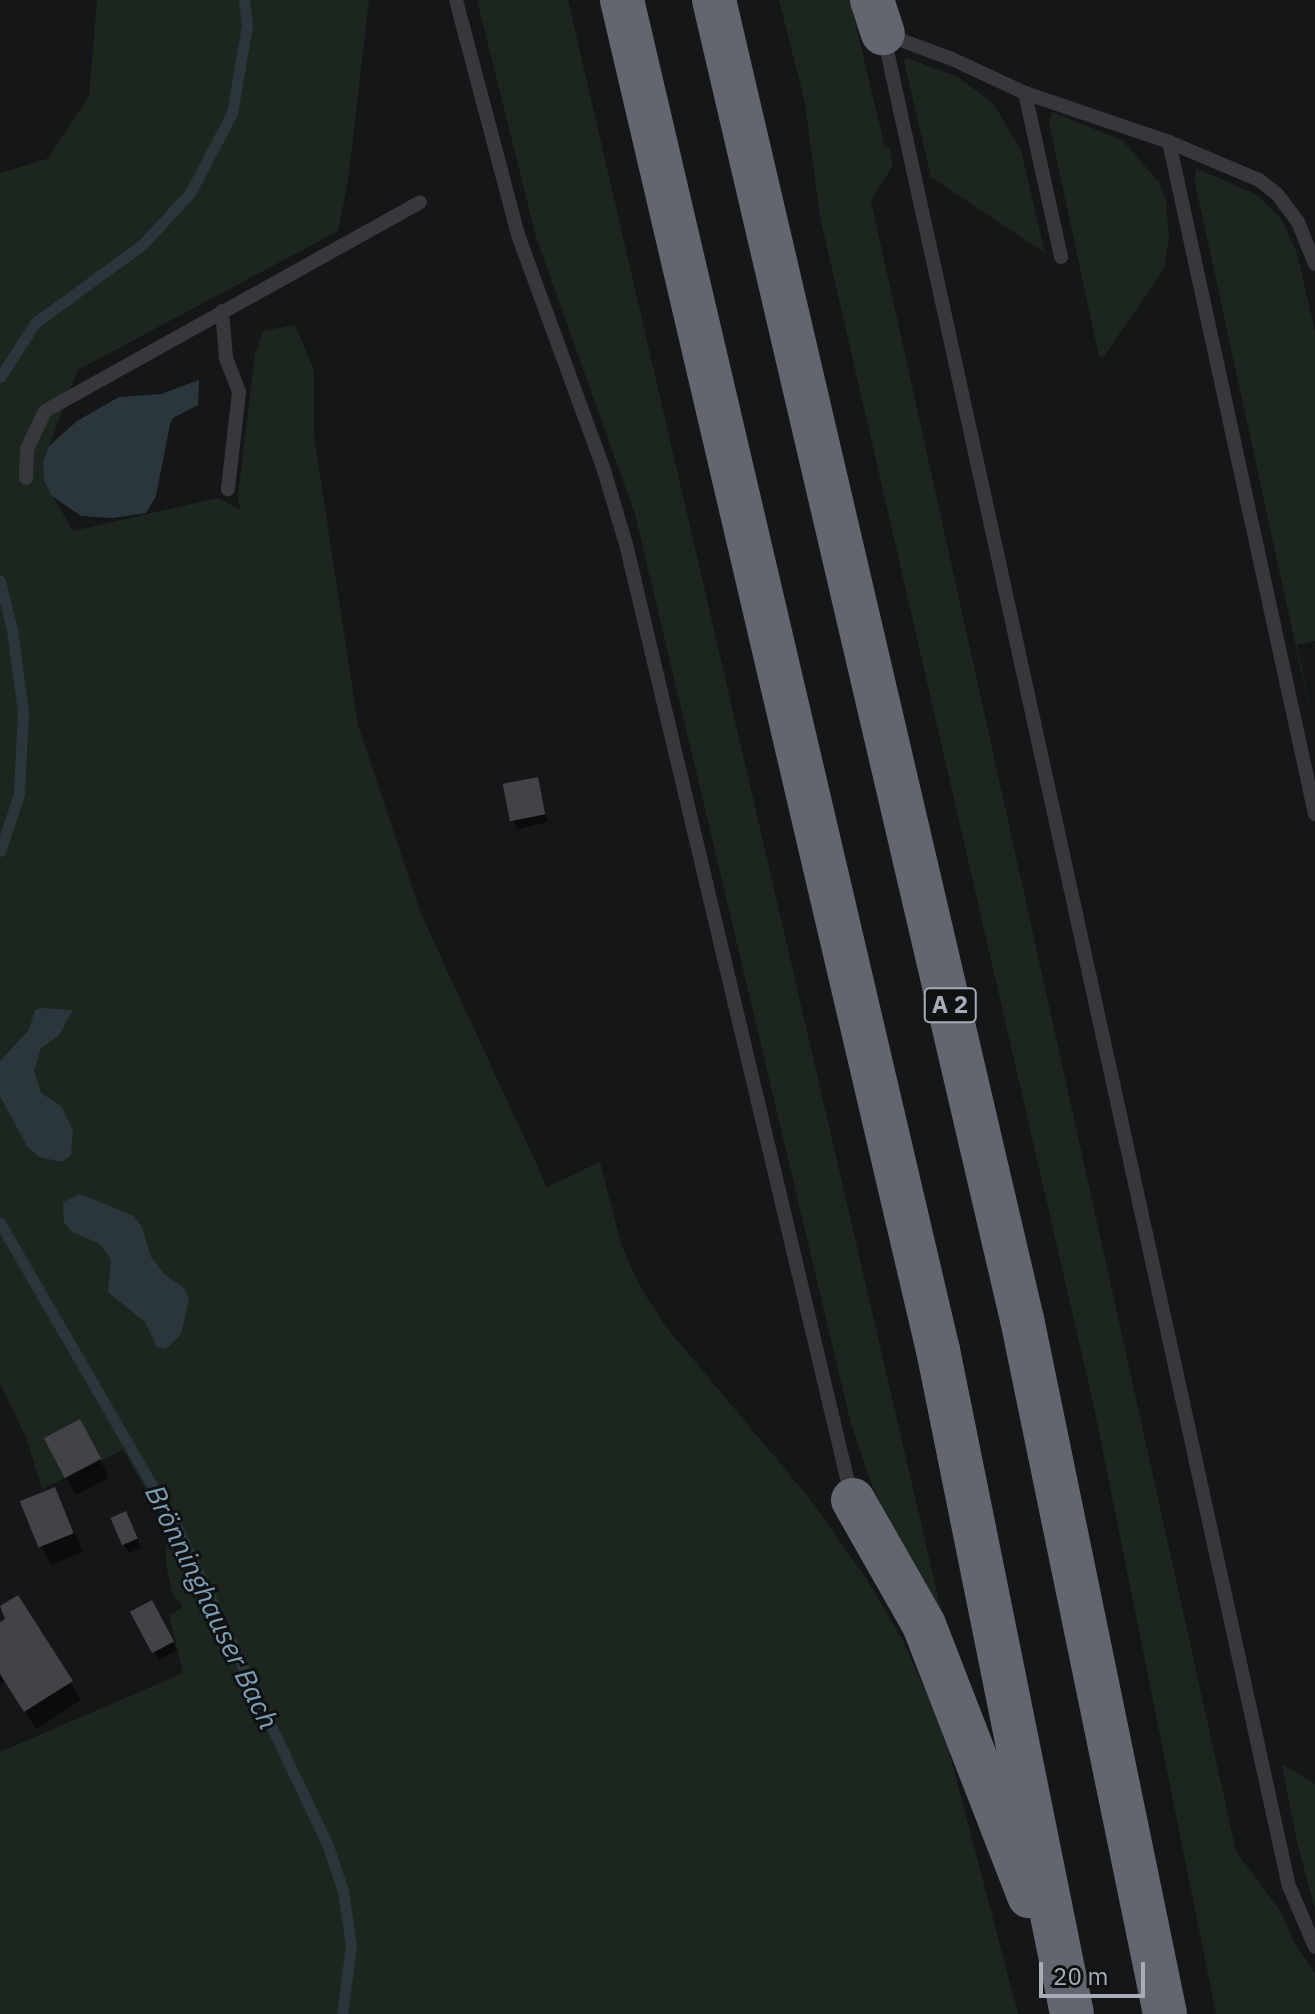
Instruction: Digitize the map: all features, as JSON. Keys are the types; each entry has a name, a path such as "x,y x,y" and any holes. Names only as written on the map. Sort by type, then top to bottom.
{"highway":[{"path":"622,0 938,1350 1071,2008"},
{"name":"A 2","path":"714,0 1022,1319 1165,2014"},
{"path":"853,1500 924,1625 1071,2008"}],"lane":[{"path":"456,0 518,235 603,467 626,544 853,1500"},
{"path":"878,16 1025,93 1169,142 1259,180 1277,194 1298,222 1315,264"},
{"path":"878,16 1289,1886 1315,1947"},
{"path":"1025,93 1061,257"},
{"path":"1169,142 1315,814"},
{"path":"26,478 27,449 45,411 420,202"},
{"path":"222,311 226,358 239,392 228,489"}],"shaded area":[{"path":"97,0 369,0 348,181 338,231 78,370 43,461 44,481 73,531 218,498 240,510 238,495 255,354 263,331 295,325 314,370 314,436 358,725 421,914 547,1187 600,1162 622,1247 641,1288 666,1327 810,1499 868,1581 903,1641 944,1732 1018,2014 0,2014 0,1752 183,1673 169,1615 183,1607 172,1592 166,1564 166,1524 123,1450 42,1489 27,1440 0,1383 0,173 47,159 89,96"},
{"path":"477,0 568,0 946,1631 902,1552 870,1480 851,1424 635,514 536,237"},
{"path":"779,0 850,0 885,148 889,146 893,165 871,201 1236,1851 1282,1914 1294,1942 1315,1973 1315,2014 1216,2014 1094,1407 820,217 805,103"},
{"path":"907,58 958,77 993,103 1021,150 1045,253 931,177 904,61"},
{"path":"1052,112 1122,140 1159,182 1166,201 1169,238 1164,269 1104,356 1099,357 1049,123"},
{"path":"1196,168 1257,195 1282,220 1297,253 1315,332 1315,641 1297,645 1315,735 1195,183"},
{"path":"199,380 198,405 173,418 170,424 156,496 146,513 113,518 81,516 52,496 44,481 43,461 49,446 77,421 119,397 161,394"},
{"path":"35,1010 73,1010 59,1035 41,1048 34,1071 41,1093 61,1106 73,1130 71,1155 62,1162 39,1157 27,1146 0,1096 0,1061 29,1030"},
{"path":"80,1194 134,1216 142,1227 151,1257 164,1274 183,1287 189,1299 181,1334 166,1349 157,1347 145,1322 108,1292 111,1261 107,1253 98,1243 72,1232 64,1222 63,1202"},
{"path":"1282,1764 1315,1784 1315,1909 1297,1842"}],"building":[{"path":"538,777 545,814 510,821 503,784"},
{"path":"80,1419 101,1459 65,1478 44,1438"},
{"path":"55,1487 74,1533 38,1548 20,1501"},
{"path":"126,1511 138,1539 122,1545 110,1518"},
{"path":"18,1595 73,1681 24,1712 0,1674 0,1622 5,1619 0,1606"},
{"path":"152,1600 174,1641 152,1653 130,1612"}],"waterway":[{"name":"Brönninghauser Bach","path":"0,377 35,323 143,244 190,193 232,113 247,25 244,0"},
{"name":"Brönninghauser Bach","path":"0,581 12,630 23,711 19,794 0,851"},
{"name":"Brönninghauser Bach","path":"0,1223 178,1530 328,1846 343,1891 351,1945 342,2014"}]}
